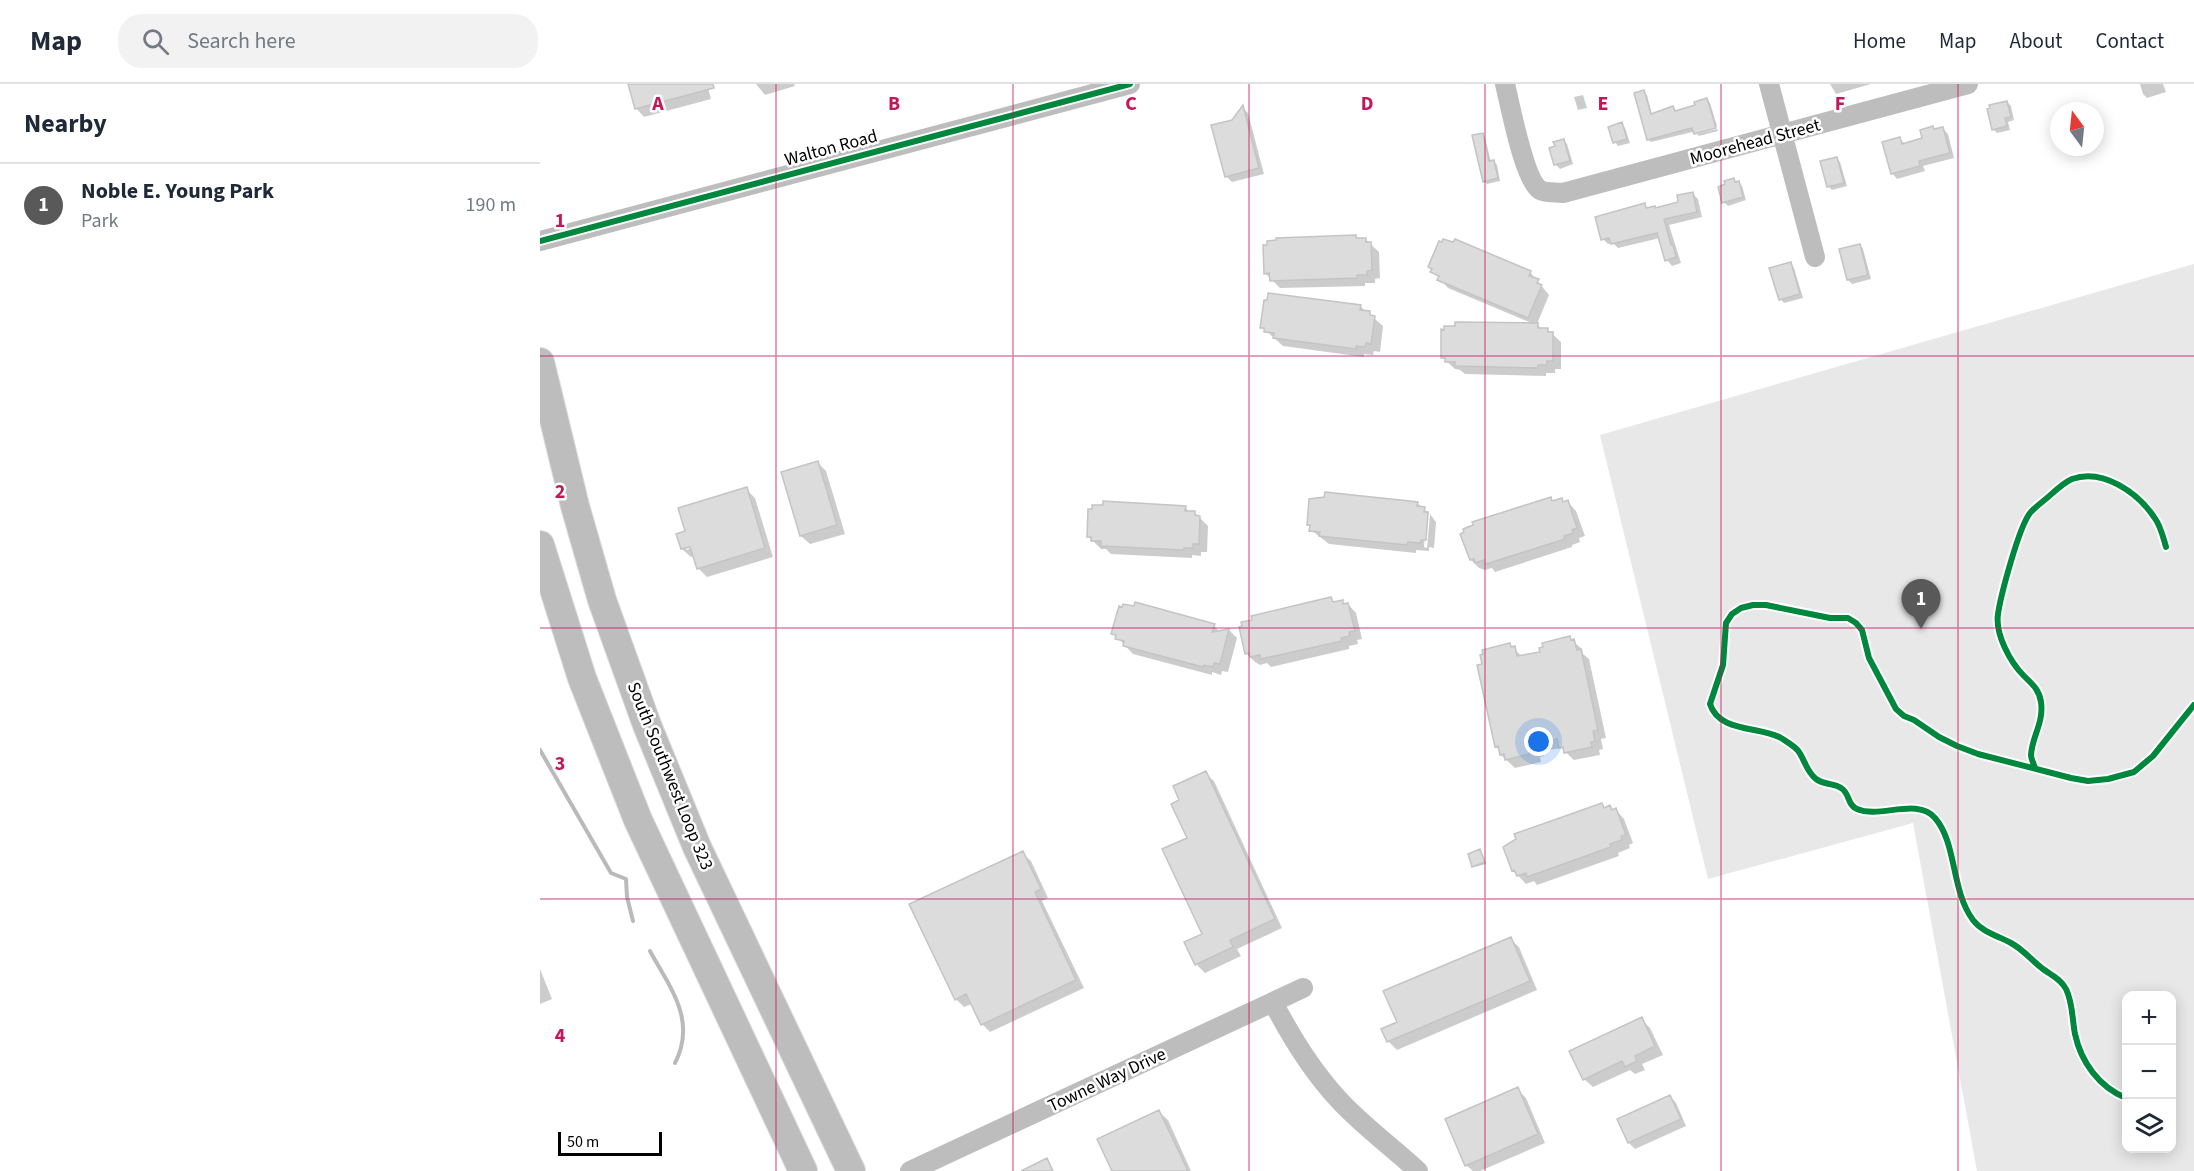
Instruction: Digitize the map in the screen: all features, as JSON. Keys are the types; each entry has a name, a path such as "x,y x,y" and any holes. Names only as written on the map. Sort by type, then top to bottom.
{"highway":[{"name":"South Southwest Loop 323","path":"540,362 575,506 606,610 646,725 697,847 851,1171"},
{"path":"540,545 582,678 633,809 803,1171"}],"street":[{"name":"Walton Road","path":"540,241 1130,84"},
{"name":"Moorehead Street","path":"1505,84 1526,166 1533,184 1541,191 1563,193 1968,84"},
{"path":"1769,84 1815,257"},
{"name":"Towne Way Drive","path":"910,1171 1303,988"},
{"path":"1273,1002 1299,1049 1328,1088 1418,1171"}],"shaded area":[{"path":"2194,264 2194,1171 1977,1171 1913,823 1708,879 1600,435"}],"building":[{"path":"628,84 713,84 714,88 635,109"},
{"path":"1644,90 1651,114 1673,106 1675,111 1695,105 1694,102 1707,98 1716,128 1694,134 1692,128 1647,140 1634,93"},
{"path":"2007,101 2011,117 2005,118 2007,126 1992,130 1987,109 1990,108 1989,105"},
{"path":"1243,105 1259,168 1225,177 1211,125 1232,120"},
{"path":"1622,122 1627,139 1613,143 1608,127"},
{"path":"1933,126 1934,129 1943,127 1950,153 1919,161 1920,166 1891,174 1882,142 1900,137 1902,144 1922,138 1920,130"},
{"path":"1483,133 1489,161 1494,160 1498,178 1483,182 1472,135"},
{"path":"1564,139 1570,161 1554,165 1549,148 1555,146 1553,142"},
{"path":"1837,157 1844,183 1827,187 1820,161"},
{"path":"1734,178 1735,182 1739,181 1743,197 1722,203 1718,187 1725,184 1724,181"},
{"path":"1693,192 1697,212 1664,219 1676,257 1665,261 1657,233 1611,244 1609,238 1601,240 1595,217 1645,203 1646,208 1655,206 1655,208 1678,202 1677,195"},
{"path":"1356,235 1356,238 1366,238 1366,242 1371,242 1372,270 1367,271 1367,275 1357,275 1357,278 1270,281 1269,273 1264,274 1263,245 1267,245 1267,241 1276,240 1276,238"},
{"path":"1443,239 1453,242 1455,239 1531,271 1529,276 1539,279 1537,283 1542,285 1528,318 1437,280 1439,276 1430,272 1432,269 1428,267 1439,241 1442,242"},
{"path":"1860,244 1868,275 1847,280 1839,249"},
{"path":"1791,262 1800,294 1779,300 1769,268"},
{"path":"1268,293 1361,305 1360,310 1370,311 1370,315 1375,316 1371,344 1366,343 1365,347 1356,346 1356,349 1273,338 1274,333 1264,332 1264,328 1260,328 1264,300 1267,300"},
{"path":"1455,322 1538,323 1538,328 1548,328 1548,332 1553,332 1553,361 1547,361 1547,365 1538,365 1538,368 1455,366 1455,362 1445,362 1445,358 1441,358 1441,329 1444,330 1444,326 1455,326"},
{"path":"818,461 837,525 800,536 781,472"},
{"path":"747,487 765,548 697,569 690,547 681,549 676,534 685,531 678,508"},
{"path":"1325,492 1418,502 1417,506 1425,507 1424,512 1428,512 1426,540 1421,540 1421,543 1408,542 1407,545 1319,536 1320,532 1309,531 1310,525 1307,525 1309,499 1324,497"},
{"path":"1551,497 1552,501 1562,498 1563,502 1568,500 1577,528 1572,530 1573,533 1564,536 1565,539 1486,564 1484,560 1475,563 1474,559 1470,560 1460,534 1464,532 1463,529 1473,525 1472,522"},
{"path":"1103,501 1186,506 1185,511 1195,511 1195,515 1200,516 1199,544 1193,544 1193,548 1184,548 1184,550 1101,546 1101,541 1091,541 1091,537 1087,537 1088,509 1092,509 1092,505 1103,505"},
{"path":"1331,597 1333,602 1343,600 1343,604 1348,603 1355,631 1349,632 1350,636 1341,638 1342,641 1261,659 1260,655 1250,657 1249,653 1245,654 1239,627 1242,626 1241,622 1252,620 1251,616"},
{"path":"1135,602 1215,624 1212,632 1229,629 1220,664 1214,663 1213,667 1204,665 1203,667 1123,646 1124,641 1115,639 1116,635 1111,634 1119,606 1122,607 1123,604 1134,606"},
{"path":"1570,636 1571,640 1574,639 1577,650 1581,649 1598,730 1593,731 1595,741 1591,742 1592,747 1564,753 1563,747 1559,748 1557,739 1535,743 1536,748 1532,749 1533,753 1505,760 1504,754 1500,755 1498,746 1495,747 1477,665 1482,664 1480,655 1483,654 1482,650 1510,643 1511,647 1515,646 1517,656 1540,652 1539,648 1543,647 1542,643"},
{"path":"1206,771 1275,919 1230,940 1233,947 1195,965 1184,942 1202,934 1162,849 1187,838 1171,804 1179,800 1173,786"},
{"path":"1602,803 1604,808 1610,805 1612,810 1616,808 1626,835 1621,836 1622,840 1610,844 1611,847 1527,877 1526,873 1517,876 1514,870 1512,871 1503,847 1516,839 1514,834"},
{"path":"1480,849 1485,862 1472,867 1468,854"},
{"path":"1023,851 1041,889 1035,892 1076,980 981,1025 966,994 955,1000 909,904"},
{"path":"1511,937 1530,981 1387,1042 1381,1029 1397,1022 1383,991"},
{"path":"1642,1017 1655,1046 1635,1056 1637,1061 1625,1067 1622,1061 1583,1080 1569,1051"},
{"path":"1518,1087 1538,1134 1465,1166 1445,1119"},
{"path":"1670,1095 1681,1119 1628,1143 1617,1119"},
{"path":"1159,1110 1188,1171 1112,1171 1097,1139"},
{"path":"1047,1158 1053,1171 1021,1171"}],"waterway":[{"path":"540,750 611,873 626,879 627,897 633,921"},
{"path":"650,951 672,991 682,1018 681,1047 675,1063"}],"cycle path":[{"path":"540,241 1130,84"},
{"path":"2035,768 2031,755 2041,716 2040,697 2035,687 2009,656 2001,639 1998,622 2011,561 2030,513 2059,487 2072,479 2084,476 2096,477 2119,485 2139,499 2156,520 2166,547"},
{"path":"2122,1096 2107,1087 2087,1064 2075,1034 2068,994 2061,982 2016,946 1986,931 1973,920 1961,895 1947,840 1935,818 1918,809 1876,812 1857,809 1852,805 1844,790 1819,781 1813,776 1799,752 1791,744 1773,734 1722,720 1710,704 1723,665 1726,623 1732,614 1741,608 1766,605 1830,618 1848,618 1856,623 1862,630 1869,658 1896,709 1939,737 1978,754 2071,778 2088,781 2108,779 2134,772 2153,756 2194,705"}],"place":[{"name":"Noble E. Young Park","path":"1921,629"}]}
